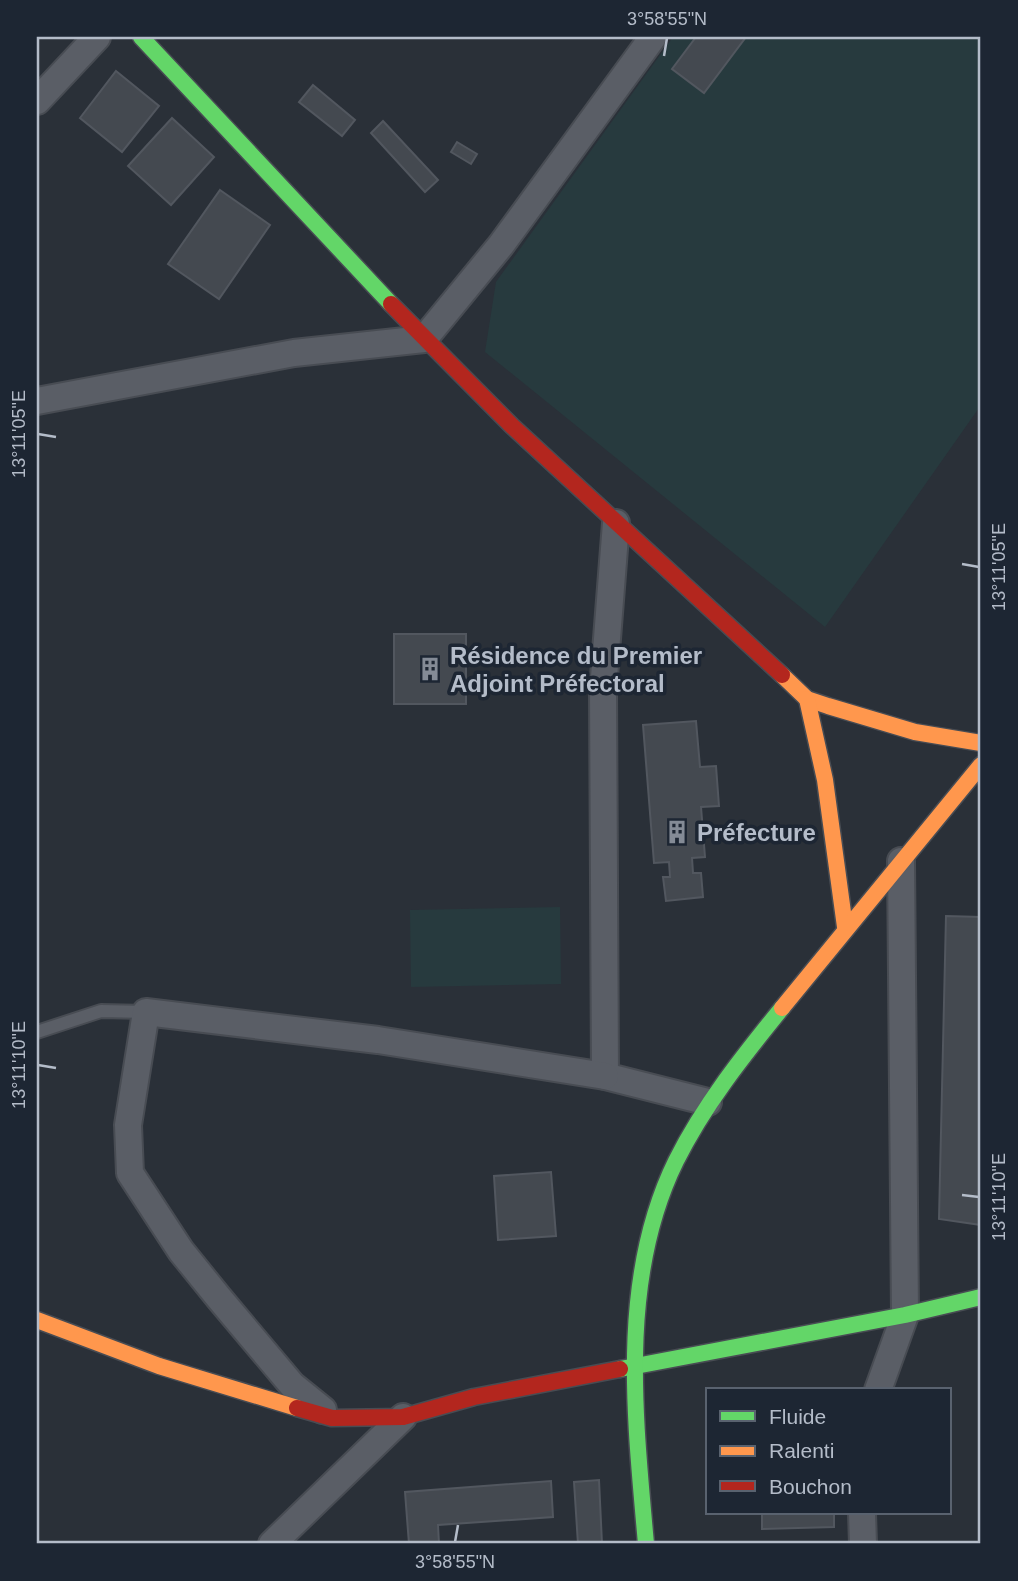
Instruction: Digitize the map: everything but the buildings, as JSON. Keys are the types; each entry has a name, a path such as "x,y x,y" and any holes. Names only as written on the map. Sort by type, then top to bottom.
{"main road":[{"path":"141,37 424,339 615,523 807,699 869,721 952,740 981,743"},
{"path":"807,699 825,780 845,927"},
{"path":"646,1544 637,1364 640,1286 654,1217 679,1157 708,1102 845,927 980,768"},
{"path":"37,1320 159,1366 332,1418 402,1417 474,1397 905,1315 981,1297"}],"street":[{"path":"37,101 97,37"},
{"path":"37,401 294,353 424,339 501,245 653,37"},
{"path":"605,1076 603,690 615,523"},
{"path":"878,1388 905,1315 901,861"},
{"path":"332,1418 292,1385 219,1298 181,1251 130,1173 128,1125 146,1012 378,1040 605,1076 708,1102"},
{"path":"272,1544 402,1417"},
{"path":"862,1514 863,1544"}],"lane":[{"path":"37,1032 101,1011 146,1012"}],"green space":[{"path":"673,37 981,37 981,405 825,627 485,352 496,282"},
{"path":"560,907 561,984 411,987 410,910"}],"traffic: fast":[{"path":"141,37 391,304"},
{"path":"646,1544 635,1399 638,1301 645,1253 658,1206 687,1140 725,1082 782,1008"},
{"path":"620,1369 905,1315 981,1297"}],"traffic: slow":[{"path":"782,675 807,699 915,732 981,743"},
{"path":"807,699 825,780 845,927"},
{"path":"782,1008 981,765"},
{"path":"37,1320 159,1366 297,1408"}],"traffic: jam":[{"path":"391,304 512,426 782,675"},
{"path":"297,1408 332,1418 403,1417 474,1397 620,1369"}],"place":[{"name":"Résidence du Premier Adjoint Préfectoral","path":"430,669"},
{"name":"Préfecture","path":"677,832"}]}
